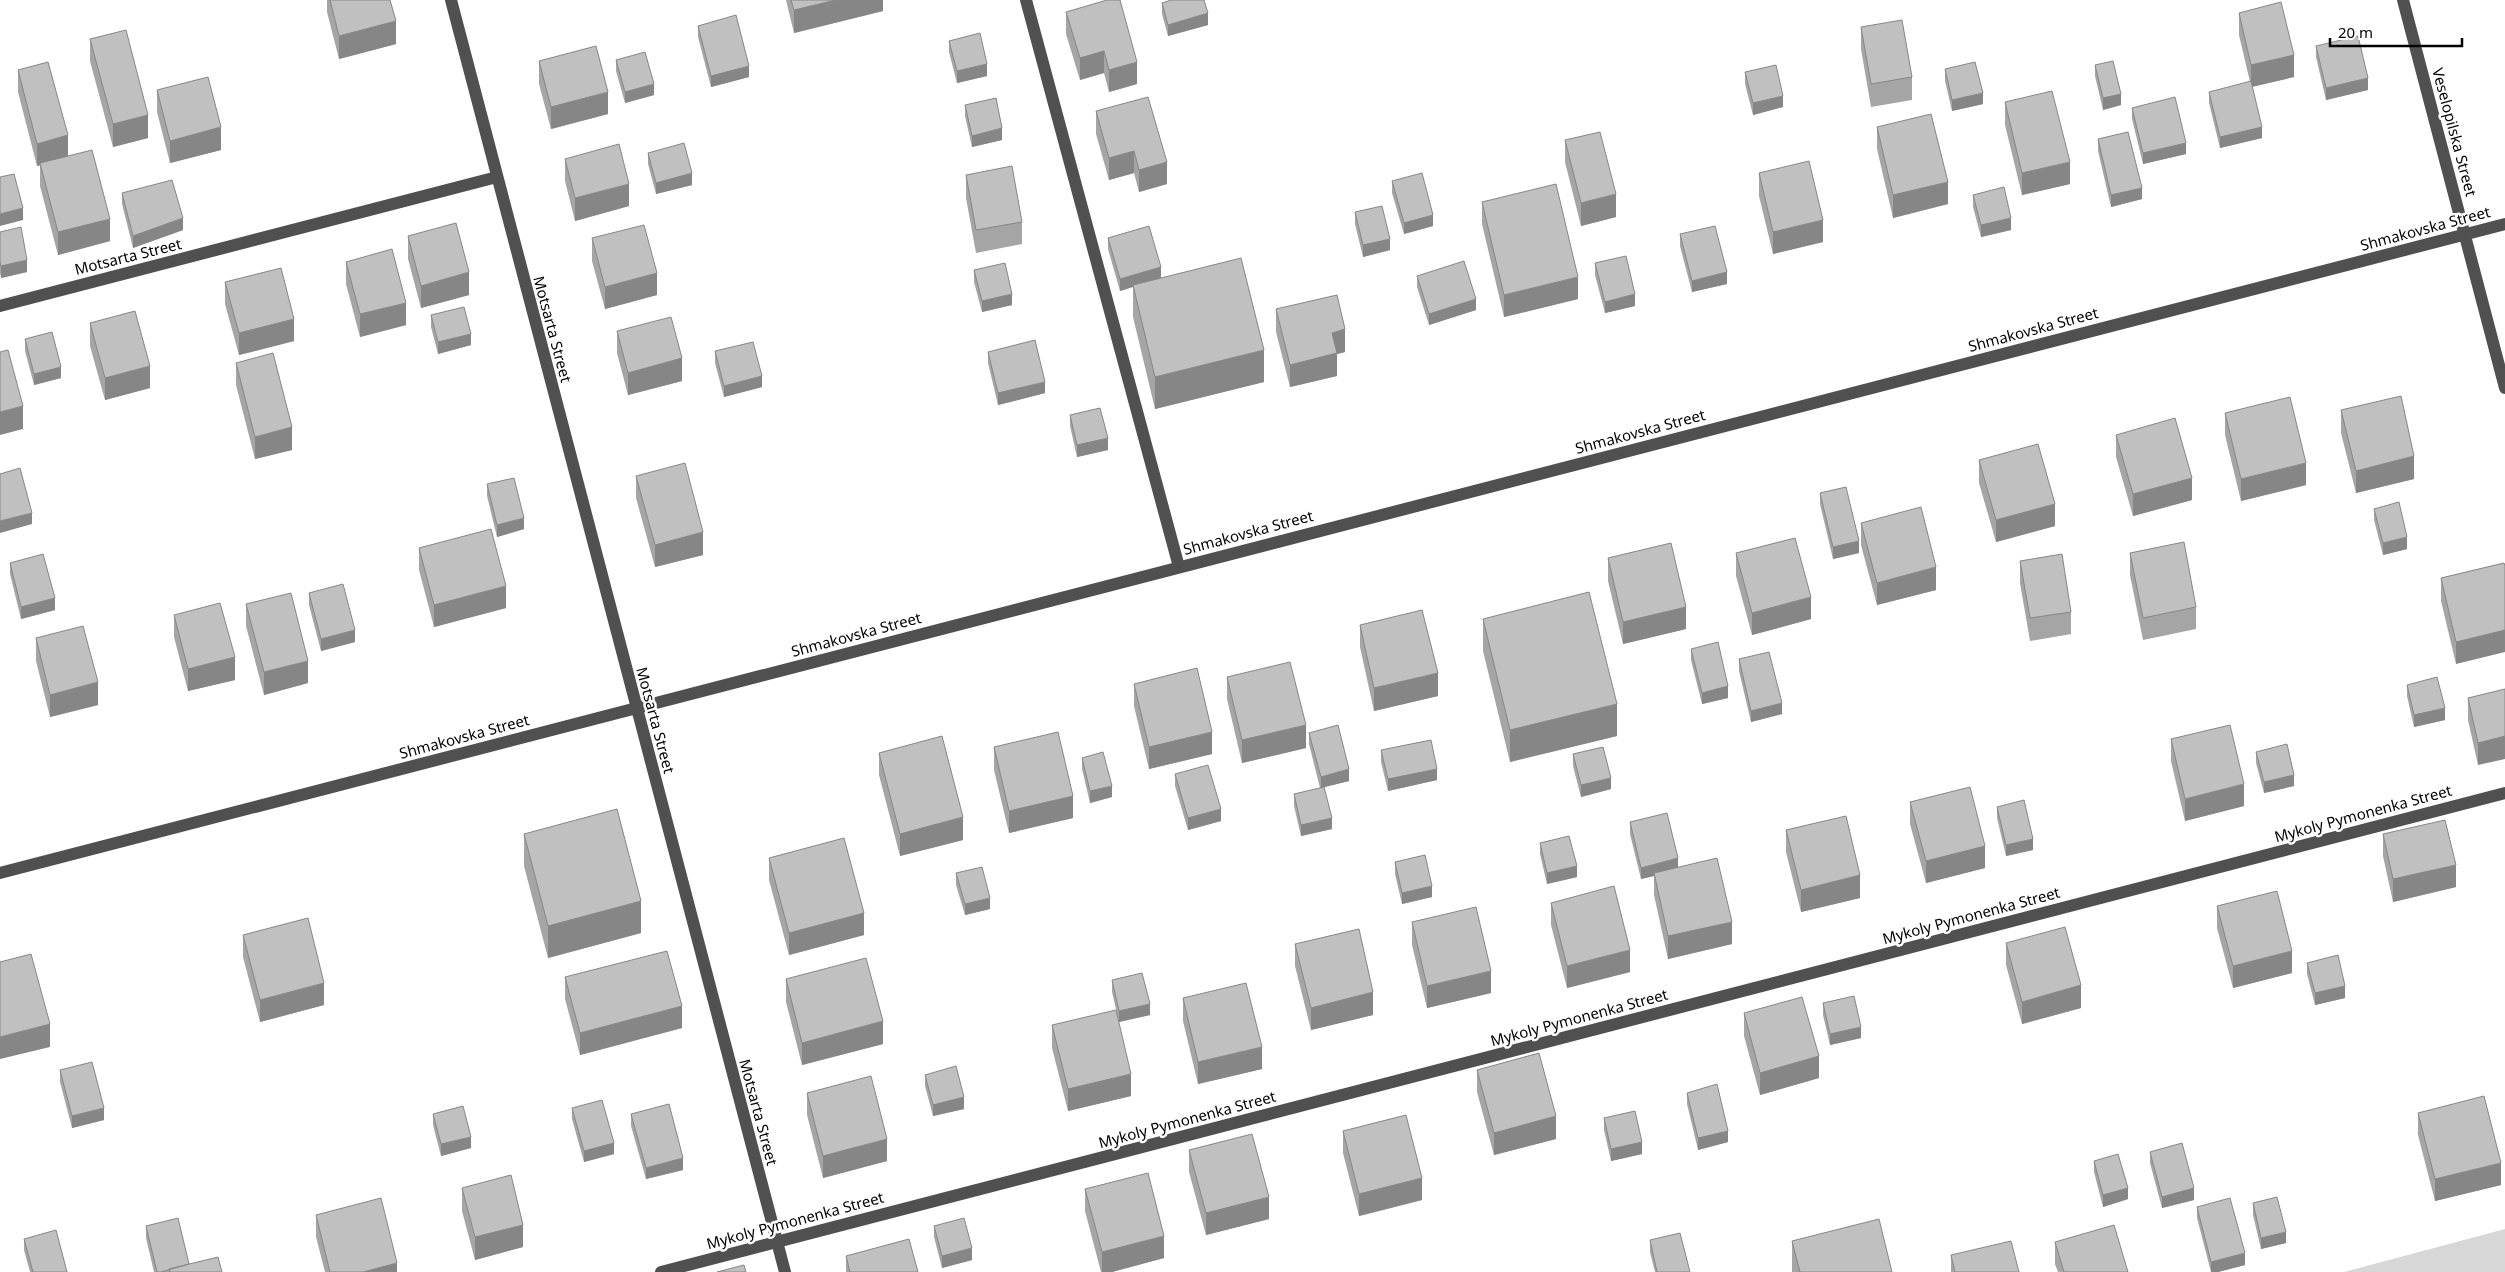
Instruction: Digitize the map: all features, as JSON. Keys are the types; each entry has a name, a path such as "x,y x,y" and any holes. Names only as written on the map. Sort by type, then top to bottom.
{"street":[{"name":"Motsarta Street","path":"450,0 785,1272"},
{"path":"1026,0 1179,567"},
{"name":"Veselopilska Street","path":"2403,0 2505,388"},
{"name":"Motsarta Street","path":"0,306 497,177"},
{"name":"Shmakovska Street","path":"0,873 2505,224"},
{"name":"Mykoly Pymonenka Street","path":"661,1272 2505,793"}],"shaded area":[{"path":"2505,1229 2505,1272 2344,1272"}],"building":[{"path":"330,0 390,0 396,21 339,36"},
{"path":"791,0 836,0 794,10"},
{"path":"1107,0 1120,0 1137,62 1109,70 1104,51 1080,58 1066,12"},
{"path":"1171,0 1204,0 1208,13 1168,25 1162,3"},
{"path":"2281,2 2294,55 2251,65 2239,13"},
{"path":"736,15 749,66 711,76 698,26"},
{"path":"1902,20 1912,77 1871,84 1861,27"},
{"path":"126,30 148,115 113,124 90,39"},
{"path":"980,33 987,64 957,71 949,41"},
{"path":"2358,36 2368,78 2326,88 2316,46"},
{"path":"596,46 608,92 551,107 539,61"},
{"path":"645,52 654,84 625,92 616,60"},
{"path":"2113,61 2121,94 2103,98 2095,65"},
{"path":"48,62 68,135 37,144 18,70"},
{"path":"1975,62 1983,93 1952,100 1945,69"},
{"path":"1776,65 1783,96 1753,103 1745,72"},
{"path":"208,77 221,127 170,141 157,90"},
{"path":"2251,81 2262,127 2220,137 2209,92"},
{"path":"2052,91 2070,162 2022,173 2005,102"},
{"path":"1148,97 1167,162 1139,170 1134,151 1109,158 1096,111"},
{"path":"2175,97 2186,143 2143,153 2132,108"},
{"path":"996,98 1002,128 972,136 965,105"},
{"path":"1931,114 1948,182 1893,195 1877,127"},
{"path":"1600,132 1616,194 1581,203 1565,140"},
{"path":"2128,132 2142,188 2111,195 2098,139"},
{"path":"684,143 692,173 656,183 648,153"},
{"path":"619,144 629,184 575,198 565,159"},
{"path":"92,150 110,219 58,232 40,163"},
{"path":"1809,161 1823,220 1773,232 1759,173"},
{"path":"1012,166 1022,222 976,230 966,175"},
{"path":"1422,173 1433,215 1404,223 1392,181"},
{"path":"14,174 23,208 0,214 0,177"},
{"path":"172,180 183,218 133,236 122,193"},
{"path":"1556,184 1578,277 1504,295 1482,202"},
{"path":"2004,187 2011,218 1981,225 1973,195"},
{"path":"1382,206 1390,239 1363,245 1355,212"},
{"path":"456,223 469,272 421,286 408,236"},
{"path":"644,225 657,273 605,287 592,238"},
{"path":"1149,226 1161,267 1120,279 1108,238"},
{"path":"1715,226 1727,272 1692,281 1680,234"},
{"path":"21,227 27,260 1,266 0,232"},
{"path":"392,249 406,303 360,314 346,262"},
{"path":"1626,256 1635,294 1605,302 1595,263"},
{"path":"1241,258 1264,350 1155,377 1133,285"},
{"path":"1464,261 1476,299 1429,314 1417,276"},
{"path":"1005,263 1012,294 982,301 974,270"},
{"path":"281,268 294,319 239,333 225,282"},
{"path":"1337,295 1345,329 1332,333 1337,353 1290,365 1276,309"},
{"path":"464,307 471,334 438,342 431,315"},
{"path":"135,311 150,366 105,378 90,323"},
{"path":"671,317 682,358 628,373 617,331"},
{"path":"52,332 61,367 34,374 25,339"},
{"path":"1035,340 1045,382 998,393 988,352"},
{"path":"753,342 762,376 724,386 715,351"},
{"path":"8,350 23,406 0,412 0,352"},
{"path":"273,353 292,427 255,437 236,363"},
{"path":"2401,396 2414,456 2356,471 2341,410"},
{"path":"2290,397 2306,463 2241,479 2225,413"},
{"path":"1100,408 1108,438 1077,445 1070,415"},
{"path":"2175,418 2192,478 2133,494 2116,435"},
{"path":"2038,444 2055,504 1996,520 1979,460"},
{"path":"685,463 703,532 655,545 636,476"},
{"path":"20,468 32,513 0,521 0,474"},
{"path":"514,478 524,518 497,525 487,484"},
{"path":"1846,487 1859,541 1833,547 1820,493"},
{"path":"2399,502 2407,537 2383,543 2374,509"},
{"path":"1921,507 1936,567 1877,583 1861,523"},
{"path":"491,529 506,586 434,605 419,548"},
{"path":"1795,538 1811,597 1752,613 1736,553"},
{"path":"2184,542 2196,607 2143,618 2130,553"},
{"path":"1671,543 1686,607 1623,622 1608,558"},
{"path":"43,554 55,598 21,607 10,563"},
{"path":"2062,554 2071,612 2030,618 2020,561"},
{"path":"2504,563 2505,630 2456,642 2441,578"},
{"path":"343,584 355,630 321,639 309,593"},
{"path":"1589,592 1617,704 1510,730 1483,619"},
{"path":"291,593 308,661 264,672 246,604"},
{"path":"220,603 235,657 188,669 174,615"},
{"path":"1422,610 1438,673 1374,688 1360,625"},
{"path":"83,626 98,682 50,695 36,638"},
{"path":"1718,642 1728,686 1702,693 1691,649"},
{"path":"1769,652 1782,703 1751,711 1739,659"},
{"path":"1290,662 1306,725 1242,740 1227,677"},
{"path":"1197,668 1212,732 1149,747 1134,684"},
{"path":"2437,677 2445,708 2414,715 2407,685"},
{"path":"2505,689 2505,736 2478,743 2468,698"},
{"path":"1338,725 1349,769 1321,777 1309,733"},
{"path":"2230,725 2244,784 2185,799 2171,739"},
{"path":"1058,732 1073,796 1009,811 994,747"},
{"path":"942,736 963,817 900,834 879,753"},
{"path":"1431,740 1437,769 1388,779 1381,750"},
{"path":"2287,744 2294,775 2264,782 2256,752"},
{"path":"1603,747 1611,778 1581,785 1573,754"},
{"path":"1103,752 1112,786 1090,791 1082,758"},
{"path":"1208,765 1221,809 1188,818 1175,774"},
{"path":"1324,787 1332,818 1301,825 1294,794"},
{"path":"1970,787 1985,846 1926,861 1910,802"},
{"path":"2024,800 2033,839 2006,845 1997,807"},
{"path":"617,809 641,901 548,926 524,834"},
{"path":"1667,813 1678,858 1641,868 1630,822"},
{"path":"1846,816 1860,875 1801,890 1786,830"},
{"path":"2445,820 2456,865 2393,879 2383,834"},
{"path":"1569,836 1577,866 1547,873 1540,843"},
{"path":"844,838 864,913 789,933 769,858"},
{"path":"1425,855 1432,886 1402,893 1395,862"},
{"path":"1717,858 1732,922 1668,936 1654,873"},
{"path":"982,867 990,898 965,904 956,873"},
{"path":"1614,886 1630,950 1567,966 1551,903"},
{"path":"2277,891 2292,951 2233,966 2217,906"},
{"path":"1476,907 1491,971 1427,986 1412,922"},
{"path":"308,918 324,983 260,1000 243,935"},
{"path":"2065,927 2081,985 2022,1002 2006,943"},
{"path":"1359,929 1373,992 1311,1008 1295,944"},
{"path":"667,951 682,1006 580,1033 565,977"},
{"path":"31,954 50,1024 0,1037 0,962"},
{"path":"2338,955 2345,986 2315,993 2307,963"},
{"path":"866,958 883,1021 802,1043 786,979"},
{"path":"1142,973 1150,1004 1119,1011 1112,980"},
{"path":"1246,983 1262,1047 1198,1062 1183,998"},
{"path":"1854,996 1861,1027 1830,1034 1823,1003"},
{"path":"1802,997 1819,1056 1760,1073 1744,1013"},
{"path":"1116,1010 1131,1074 1068,1089 1052,1025"},
{"path":"1539,1053 1556,1116 1494,1133 1477,1070"},
{"path":"92,1062 104,1108 72,1116 60,1070"},
{"path":"956,1066 964,1097 933,1105 925,1075"},
{"path":"871,1076 887,1139 823,1156 807,1093"},
{"path":"1717,1084 1728,1131 1698,1138 1687,1093"},
{"path":"2484,1096 2501,1163 2435,1179 2418,1113"},
{"path":"602,1100 614,1143 584,1151 572,1108"},
{"path":"669,1104 683,1158 646,1168 631,1114"},
{"path":"463,1106 471,1137 441,1144 433,1114"},
{"path":"1635,1111 1642,1142 1611,1149 1604,1118"},
{"path":"1406,1115 1422,1178 1359,1194 1343,1131"},
{"path":"1252,1134 1269,1197 1206,1213 1189,1150"},
{"path":"2182,1143 2194,1188 2162,1197 2150,1152"},
{"path":"2118,1154 2128,1188 2103,1195 2094,1161"},
{"path":"1148,1173 1164,1236 1102,1252 1085,1189"},
{"path":"511,1175 523,1225 475,1237 462,1188"},
{"path":"2277,1197 2286,1232 2261,1238 2253,1203"},
{"path":"381,1198 397,1263 363,1272 330,1272 316,1215"},
{"path":"2230,1198 2245,1253 2211,1262 2197,1207"},
{"path":"178,1218 189,1264 157,1272 146,1226"},
{"path":"964,1218 972,1248 942,1256 934,1226"},
{"path":"1879,1219 1892,1272 1800,1272 1792,1241"},
{"path":"2114,1225 2128,1272 2064,1272 2055,1242"},
{"path":"56,1230 67,1272 33,1272 24,1239"},
{"path":"1680,1233 1690,1272 1657,1272 1650,1240"},
{"path":"909,1239 918,1272 850,1272 846,1256"},
{"path":"2011,1241 2019,1272 1955,1272 1951,1255"},
{"path":"218,1257 222,1272 170,1272 169,1269"},
{"path":"744,1265 746,1272 717,1272"}]}
